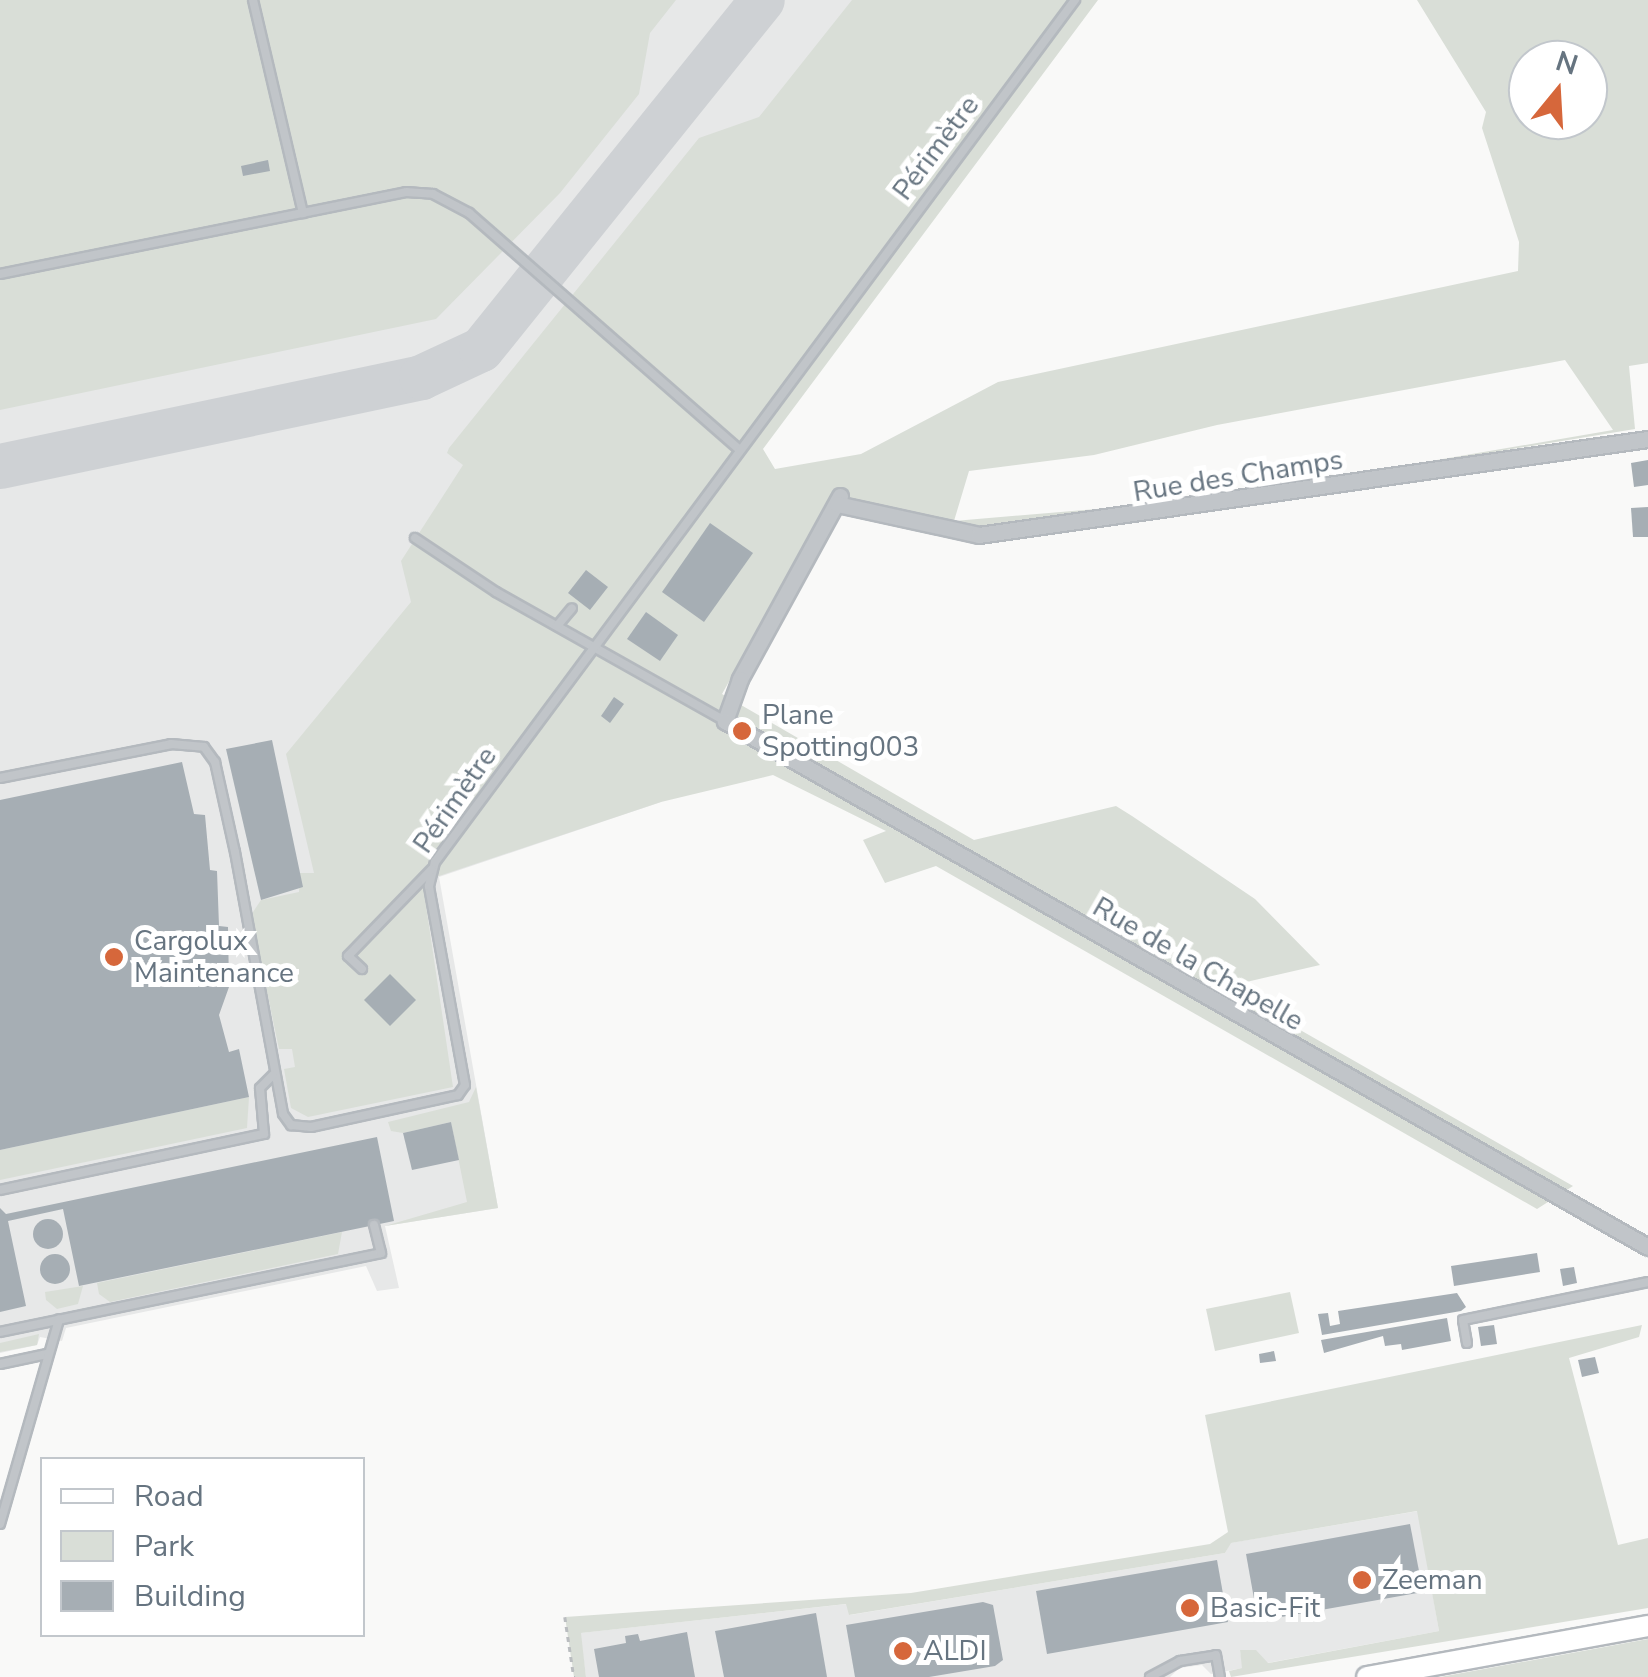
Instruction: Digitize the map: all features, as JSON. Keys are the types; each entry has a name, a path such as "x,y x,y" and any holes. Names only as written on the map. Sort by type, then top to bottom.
{"main road":[{"path":"1367,1677 1648,1626"}],"street":[{"name":"Rue des Champs","path":"725,721 740,680 839,500 980,535 1648,439"},
{"name":"Rue de la Chapelle","path":"725,721 1648,1247"}],"lane":[{"path":"253,0 303,213"},
{"name":"Périmètre","path":"0,778 170,744 192,743 211,754 235,852 273,1075 291,1125 311,1127 458,1095 465,1084 431,870 1075,0"},
{"path":"0,274 406,192 449,199 740,449"},
{"path":"415,538 557,626 725,721"},
{"path":"557,626 572,608"},
{"path":"362,969 348,956 431,870"},
{"path":"0,1190 264,1134 260,1088 273,1075"},
{"path":"0,1332 381,1254 374,1225"},
{"path":"1467,1343 1463,1320 1648,1282"},
{"path":"0,1524 60,1319"},
{"path":"0,1364 47,1354"},
{"path":"1150,1677 1180,1661 1216,1655 1220,1677"}],"path":[{"path":"564,1617 574,1677"}],"shaded area":[{"path":"0,0 1089,0 747,456 661,802 439,877 498,1208 385,1226 399,1288 377,1291 366,1266 66,1328 62,1341 40,1337 37,1345 0,1353"},
{"path":"1418,1511 1439,1631 1267,1663 1240,1650 1243,1668 1211,1674 1202,1665 1179,1668 1170,1677 586,1677 580,1633 847,1604 850,1615 1225,1553 1230,1543"}],"green space":[{"path":"0,0 676,0 650,33 639,94 560,193 436,319 0,410"},
{"path":"852,0 1098,0 763,449 775,469 861,454 998,382 1518,271 1519,242 1482,128 1486,112 1417,0 1648,0 1648,363 1629,366 1635,429 1236,494 1613,430 1565,360 1217,425 1094,455 969,471 954,521 1200,500 1049,525 980,530 837,504 823,515 722,694 974,840 1116,806 1255,899 1320,965 1225,987 1573,1186 1537,1209 936,866 885,883 863,840 886,831 773,775 661,802 439,876 421,872 453,1087 308,1117 291,1108 284,1069 295,1067 292,1049 279,1049 251,915 261,900 299,892 300,873 314,873 286,754 411,602 401,561 463,465 447,453 449,448 699,138 759,117"},
{"path":"476,1087 498,1208 385,1226 467,1202 451,1122 403,1133 391,1131 388,1122 469,1102"},
{"path":"249,1097 247,1128 0,1180 0,1150"},
{"path":"342,1232 338,1254 110,1302 99,1294 97,1283"},
{"path":"83,1286 78,1304 57,1309 46,1300 45,1292"},
{"path":"1290,1292 1299,1333 1215,1351 1206,1309"},
{"path":"1642,1325 1639,1337 1569,1358 1618,1545 1648,1538 1648,1608 1231,1677 1229,1671 1242,1668 1240,1650 1256,1650 1268,1663 1439,1631 1417,1511 1231,1543 1225,1553 849,1615 846,1604 581,1633 586,1677 574,1677 565,1617 911,1593 1210,1544 1228,1532 1205,1415"},
{"path":"39,1334 37,1345 0,1352 0,1343"},
{"path":"1648,1639 1648,1677 1440,1677"}],"building":[{"path":"268,160 270,171 243,176 241,166"},
{"path":"1648,460 1648,485 1634,487 1631,463"},
{"path":"1648,507 1648,537 1633,537 1631,508"},
{"path":"710,523 753,553 704,622 662,592"},
{"path":"586,570 608,587 590,610 568,593"},
{"path":"646,612 678,635 660,661 627,639"},
{"path":"614,697 624,704 610,723 601,716"},
{"path":"272,740 303,887 261,900 226,749"},
{"name":"Cargolux Maintenance","path":"182,762 194,814 205,815 210,870 217,871 219,926 228,927 229,987 219,1015 229,1052 239,1049 249,1097 0,1150 0,800"},
{"path":"390,974 416,1000 390,1026 364,1000"},
{"path":"451,1122 459,1160 412,1170 403,1133"},
{"path":"377,1137 394,1221 79,1286 63,1209 8,1221 26,1306 0,1312 0,1208 6,1214"},
{"path":"48,1219 62,1228 63,1234 54,1248 48,1249 34,1240 33,1234 42,1220"},
{"path":"1537,1253 1540,1272 1454,1286 1451,1266"},
{"path":"55,1254 69,1263 70,1269 61,1283 55,1284 41,1275 40,1269 49,1255"},
{"path":"1574,1267 1577,1283 1563,1286 1560,1269"},
{"path":"1457,1293 1466,1307 1461,1311 1322,1335 1318,1314 1328,1313 1330,1326 1340,1324 1338,1311"},
{"path":"1447,1318 1451,1341 1402,1350 1401,1344 1385,1346 1383,1336 1324,1353 1321,1340"},
{"path":"1494,1325 1497,1344 1481,1346 1478,1327"},
{"path":"1274,1351 1276,1361 1260,1363 1259,1354"},
{"path":"1595,1357 1599,1373 1582,1377 1578,1360"},
{"path":"1410,1524 1423,1592 1258,1621 1246,1554"},
{"path":"1217,1560 1228,1622 1047,1654 1036,1591"},
{"path":"983,1602 993,1605 1003,1660 995,1666 929,1677 855,1677 846,1625"},
{"path":"816,1613 827,1677 724,1677 715,1631"},
{"path":"687,1632 695,1677 599,1677 594,1649 626,1643 625,1636 638,1634 640,1641"}],"taxiway":[{"path":"0,466 421,377 481,349 762,0"}],"place":[{"name":"Plane Spotting003","path":"742,731"},
{"name":"Cargolux Maintenance","path":"114,957"},
{"name":"Zeeman","path":"1362,1580"},
{"name":"Basic-Fit","path":"1190,1608"},
{"name":"ALDI","path":"903,1651"}]}
